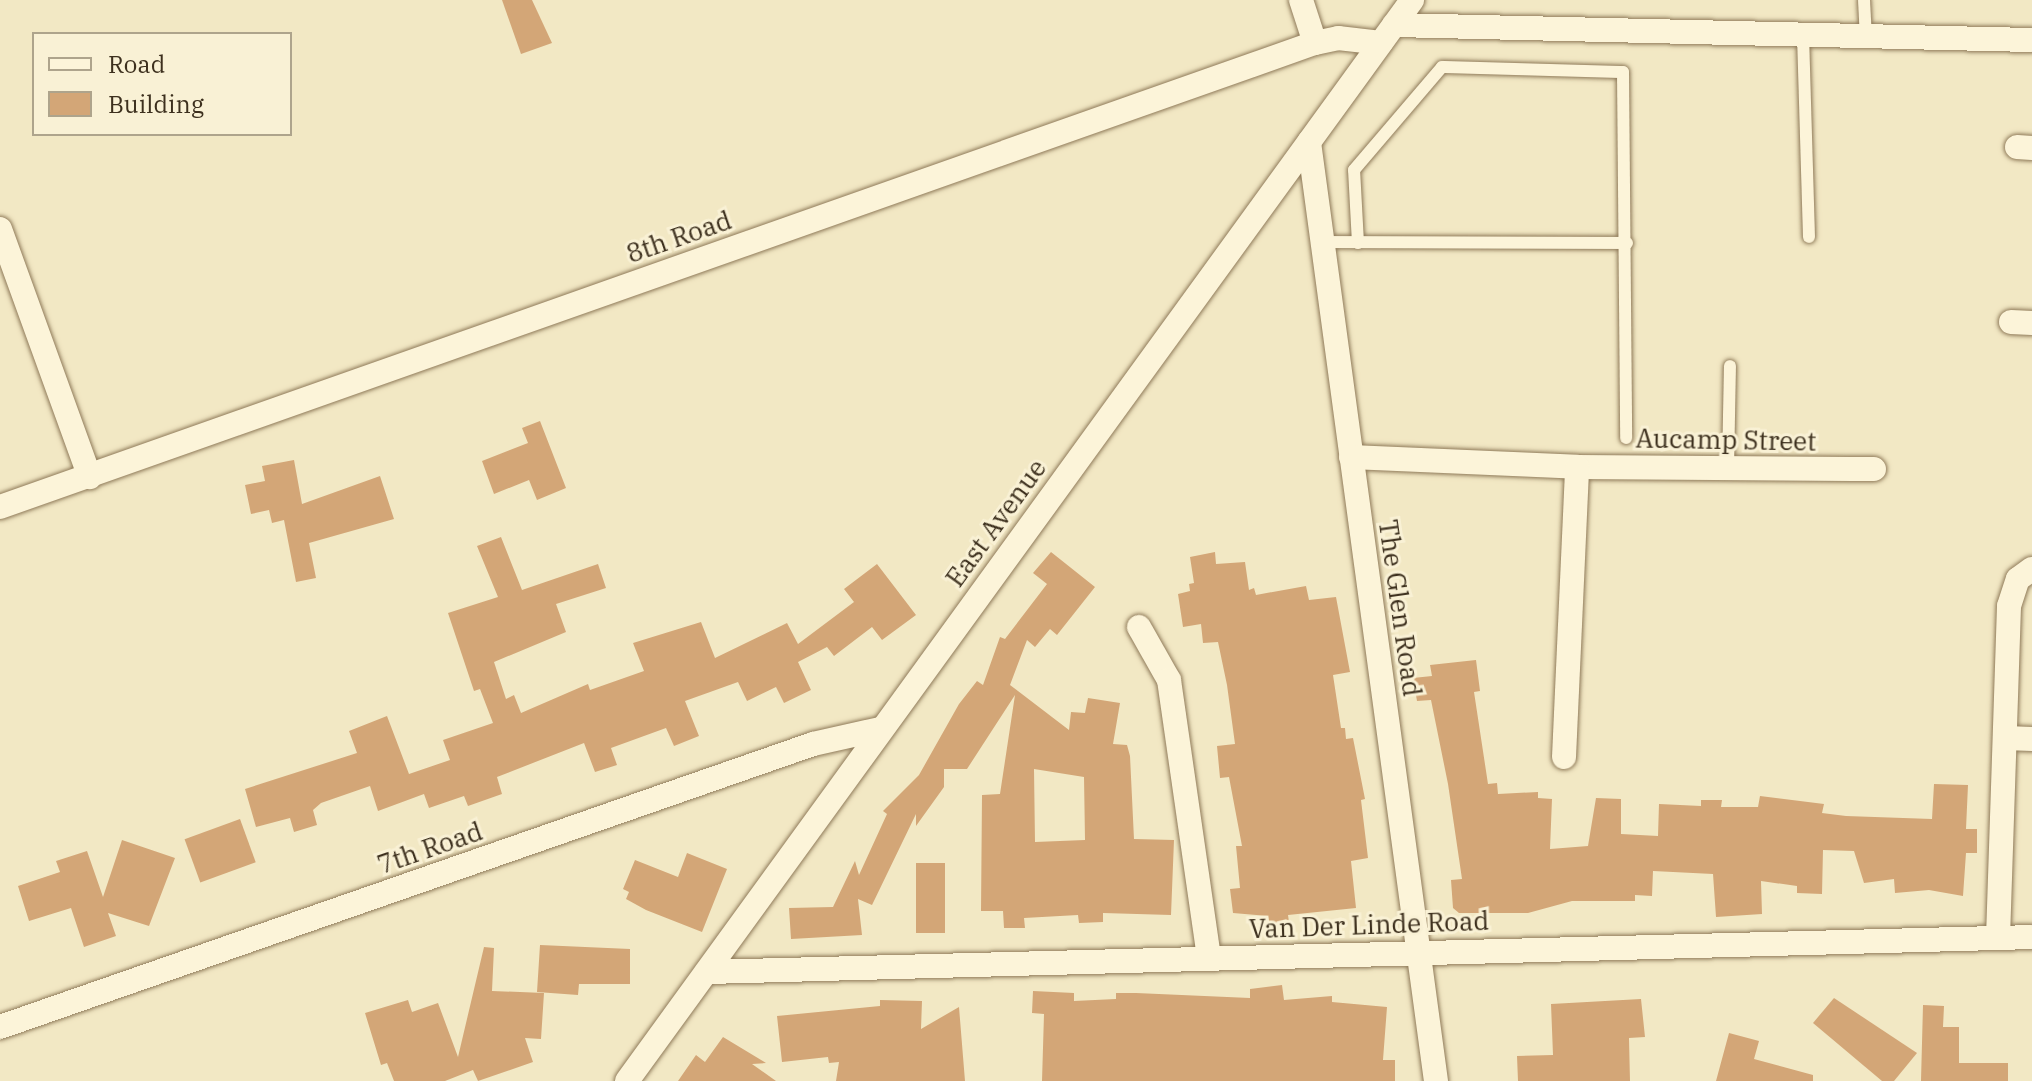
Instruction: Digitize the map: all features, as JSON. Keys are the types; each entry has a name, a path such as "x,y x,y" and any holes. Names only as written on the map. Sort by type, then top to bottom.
{"street":[{"path":"1301,0 1315,43"},
{"name":"East Avenue","path":"627,1081 1412,0"},
{"name":"8th Road","path":"0,507 1315,43 1387,34 1803,35 2032,40"},
{"name":"The Glen Road","path":"1309,142 1436,1081"},
{"path":"0,229 90,477"},
{"name":"Aucamp Street","path":"1351,457 1577,467 1874,469"},
{"path":"1564,757 1577,467"},
{"path":"1998,938 2009,606 2018,579 2032,569"},
{"path":"1139,627 1169,680 1209,958"},
{"name":"7th Road","path":"0,1027 813,744 880,729"},
{"path":"2006,738 2032,739"},
{"name":"Van Der Linde Road","path":"707,972 2032,937"}],"lane":[{"path":"1864,0 1866,37"},
{"path":"1803,35 1809,237"},
{"path":"1358,243 1354,170 1430,75 1456,64 1623,72 1627,243 1626,438"},
{"path":"1322,242 1627,243"},
{"path":"1728,468 1730,366"}],"building":[{"path":"502,0 532,0 552,43 521,54"},
{"path":"540,421 566,488 537,500 529,480 494,494 482,461 528,443 522,428"},
{"path":"294,460 302,504 380,476 394,519 309,543 316,578 296,582 284,520 272,523 269,510 251,514 245,485 265,481 262,466"},
{"path":"501,537 522,590 598,564 606,588 556,604 566,632 494,662 506,699 514,695 521,713 588,684 590,690 644,671 633,643 701,622 715,658 787,623 798,644 854,602 844,589 877,564 916,615 882,640 872,627 834,656 827,647 798,662 811,690 784,703 776,687 747,701 738,682 685,701 699,736 674,746 666,728 611,748 617,765 595,772 584,743 497,777 502,794 468,806 464,796 429,808 424,794 378,811 370,786 321,803 313,810 317,825 294,832 290,818 256,827 245,789 357,753 349,731 387,716 409,774 450,760 443,740 493,723 480,689 474,691 448,613 498,597 477,546"},
{"path":"1051,552 1095,587 1057,635 1050,629 1035,647 1027,640 1010,685 1069,730 1071,712 1085,713 1088,698 1120,703 1113,744 1127,745 1130,756 1134,839 1174,840 1171,915 1103,913 1103,922 1079,923 1078,915 1024,918 1025,928 1004,928 1003,911 981,911 982,795 1000,794 1015,695 967,769 944,769 944,787 916,826 916,814 872,905 858,899 862,935 791,939 789,908 833,907 855,861 859,875 887,814 883,811 919,775 959,704 977,681 983,685 1000,637 1005,639 1047,584 1033,573","holes":["1034,769 1084,777 1085,840 1035,842"]},
{"path":"1215,552 1216,564 1245,562 1249,590 1254,588 1256,595 1306,586 1309,600 1336,597 1350,672 1333,675 1341,728 1345,728 1346,739 1353,738 1365,799 1361,800 1368,858 1351,861 1356,908 1288,915 1289,922 1270,925 1268,916 1233,913 1230,889 1240,888 1236,846 1242,846 1229,777 1220,778 1217,746 1235,744 1227,685 1218,642 1203,643 1201,624 1183,627 1178,594 1190,591 1189,584 1194,583 1190,557"},
{"path":"1476,660 1480,691 1474,692 1488,784 1497,783 1498,794 1538,792 1538,798 1552,799 1550,849 1588,846 1596,798 1621,799 1621,834 1658,836 1659,804 1701,806 1701,800 1722,800 1721,807 1758,807 1760,796 1824,804 1822,813 1932,819 1934,784 1968,785 1966,829 1977,829 1977,853 1966,853 1963,896 1929,890 1895,893 1894,879 1864,883 1854,851 1823,850 1822,894 1797,893 1797,886 1761,881 1762,914 1716,917 1713,874 1653,871 1652,896 1635,895 1635,901 1572,901 1528,913 1459,913 1453,908 1451,880 1462,879 1448,784 1431,700 1417,701 1413,678 1432,676 1430,665"},
{"path":"240,819 256,862 200,882 185,839"},
{"path":"122,840 175,858 149,926 108,913 116,936 84,947 71,908 29,921 18,886 60,872 56,861 87,851 103,897"},
{"path":"687,853 727,869 702,932 646,910 626,899 629,892 623,889 635,860 678,877"},
{"path":"916,863 945,863 945,933 916,933"},
{"path":"540,945 630,949 630,984 579,984 578,995 537,992"},
{"path":"484,947 494,948 492,991 544,993 541,1039 525,1038 533,1062 478,1081 473,1070 445,1081 394,1081 387,1063 381,1065 365,1013 408,1000 412,1012 438,1003 458,1057"},
{"path":"1282,985 1284,1000 1332,996 1332,1002 1387,1007 1383,1060 1395,1060 1395,1081 1042,1081 1044,1014 1032,1013 1033,991 1074,993 1074,1001 1116,999 1116,993 1250,998 1250,989"},
{"path":"1834,998 1917,1053 1894,1081 1882,1081 1813,1023"},
{"path":"1641,999 1645,1037 1629,1038 1630,1081 1518,1081 1517,1056 1553,1055 1551,1004"},
{"path":"880,1000 922,1001 921,1029 959,1007 965,1081 836,1081 839,1062 829,1063 828,1057 782,1062 777,1016 880,1006"},
{"path":"1923,1005 1944,1006 1943,1027 1959,1027 1959,1063 2008,1063 2008,1081 1921,1081"},
{"path":"1729,1033 1759,1041 1754,1059 1813,1075 1813,1081 1716,1081"},
{"path":"723,1037 766,1063 752,1064 776,1081 678,1081 696,1055 705,1062"}]}
